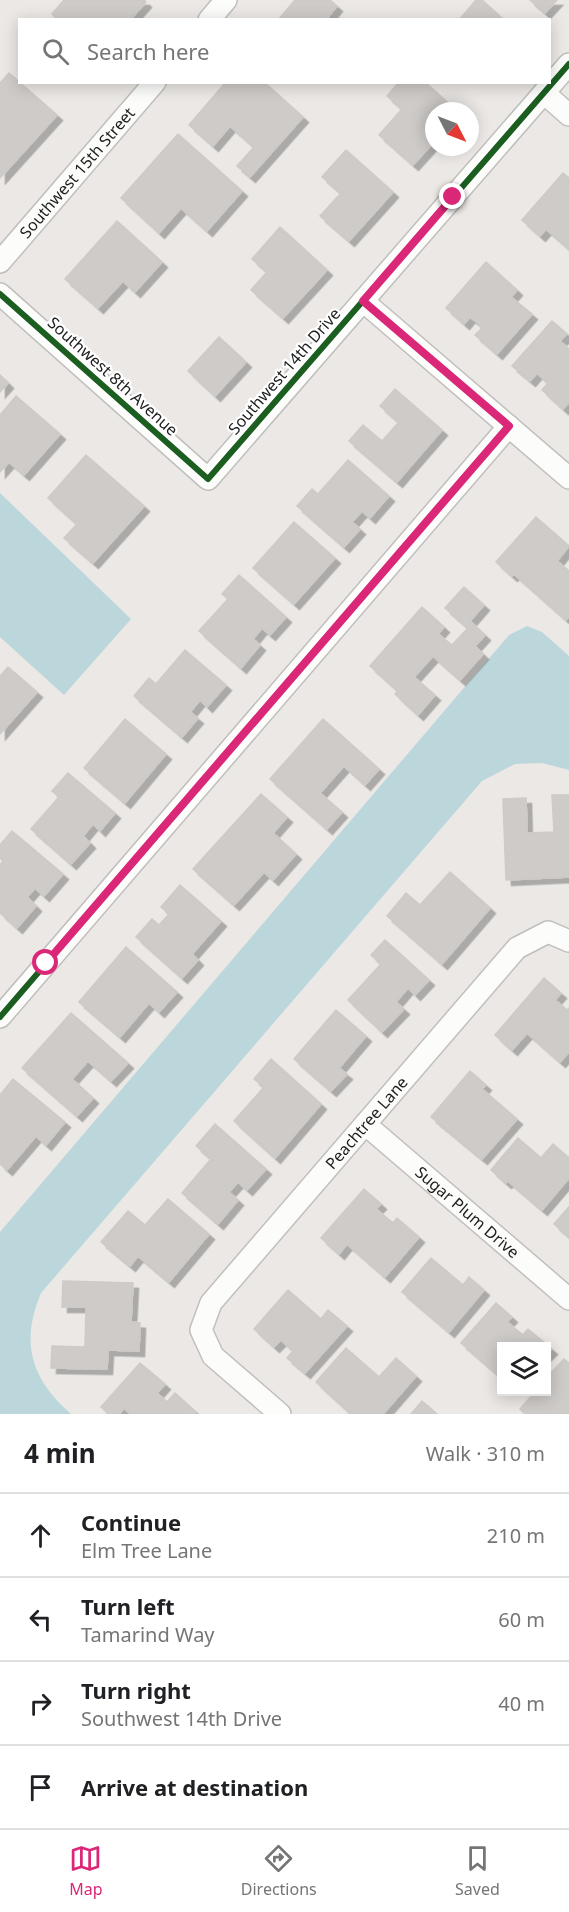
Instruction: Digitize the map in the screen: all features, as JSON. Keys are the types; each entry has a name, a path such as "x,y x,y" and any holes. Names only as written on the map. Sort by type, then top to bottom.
{"street":[{"path":"211,18 226,0"},
{"name":"Southwest 14th Drive","path":"208,479 569,64"},
{"name":"Southwest 15th Street","path":"0,262 153,84"},
{"path":"544,93 569,115"},
{"name":"Southwest 8th Avenue","path":"0,294 208,479"},
{"path":"363,301 569,478"},
{"path":"0,1017 509,426"},
{"name":"Peachtree Lane","path":"280,1414 213,1356 201,1330 211,1304 517,948 548,932 569,941"},
{"name":"Sugar Plum Drive","path":"365,1124 569,1299"}],"water":[{"path":"0,493 131,619 64,695 0,637"},
{"path":"527,626 542,632 569,656 569,770 542,763 515,764 482,781 41,1293 31,1328 33,1359 46,1387 71,1414 0,1414 0,1232 509,635"}],"building":[{"path":"64,0 144,0 146,2 132,18 56,18 52,14"},
{"path":"295,0 330,0 337,6 329,18 280,18"},
{"path":"476,0 482,0 502,18 461,18"},
{"path":"530,0 557,0 545,13"},
{"path":"9,73 18,81 18,84 22,84 57,115 0,178 0,83"},
{"path":"224,84 266,84 303,117 250,177 237,166 254,147 230,126 213,146 189,125"},
{"path":"397,84 427,84 447,102 425,102 425,152 413,165 379,135 402,109 387,96"},
{"path":"178,134 242,191 207,231 181,208 159,233 121,198"},
{"path":"346,150 393,192 349,241 320,216 341,193 322,177"},
{"path":"563,173 569,178 569,249 546,229 540,236 522,220"},
{"path":"117,221 162,262 135,292 123,281 98,308 65,279"},
{"path":"280,227 327,270 283,318 251,290 267,272 252,259"},
{"path":"486,262 517,290 511,297 532,314 497,354 475,335 483,327 470,317 464,324 446,308"},
{"path":"552,321 567,334 560,341 569,349 569,402 563,409 542,390 548,383 537,373 530,381 512,366"},
{"path":"219,337 246,362 215,396 188,371"},
{"path":"0,375 8,383 0,392"},
{"path":"395,389 442,430 397,482 349,441 363,425 382,441 399,422 380,406"},
{"path":"16,396 60,434 24,475 9,462 0,472 0,415"},
{"path":"86,455 144,506 93,563 64,538 77,524 48,498"},
{"path":"348,460 389,496 370,518 362,511 352,522 360,529 344,547 297,506 312,489 318,494"},
{"path":"536,517 569,546 557,561 569,571 569,616 566,620 514,574 512,576 496,562"},
{"path":"294,522 335,558 294,604 253,568"},
{"path":"239,575 286,617 270,635 262,628 253,639 260,645 241,668 199,631 228,599 222,594"},
{"path":"464,587 484,605 470,621 485,635 475,646 483,654 460,680 433,656 414,677 435,695 418,715 395,694 398,691 370,666 422,607 444,627 438,634 452,645 468,628 445,608"},
{"path":"185,650 226,685 207,707 200,700 190,712 198,718 182,737 134,696 149,678 156,684"},
{"path":"8,667 37,692 0,734 0,676"},
{"path":"125,719 166,754 125,803 84,768"},
{"path":"323,719 379,769 365,785 344,766 320,793 342,812 327,829 270,779"},
{"path":"68,773 115,813 100,831 93,824 83,836 90,843 71,864 31,829 59,797 52,791"},
{"path":"261,794 287,817 273,833 296,854 273,880 264,872 234,905 193,869"},
{"path":"552,795 569,795 569,877 506,880 503,799 526,798 527,833 554,832"},
{"path":"12,831 63,874 44,896 35,888 27,897 36,906 17,928 0,913 0,865 3,861 0,858 0,845"},
{"path":"450,872 490,908 442,964 387,916 406,893 420,905"},
{"path":"180,885 221,921 192,954 198,960 182,978 136,937 152,919 159,925 169,914 161,907"},
{"path":"385,940 429,980 415,995 408,988 396,1002 404,1009 382,1032 348,1000 381,964 371,955"},
{"path":"126,947 177,992 159,1012 149,1003 120,1037 79,1002"},
{"path":"544,978 561,993 555,1000 567,1010 569,1008 569,1052 560,1062 527,1033 512,1050 495,1035"},
{"path":"336,1010 366,1036 339,1068 347,1074 331,1091 294,1059"},
{"path":"71,1013 128,1063 111,1081 88,1061 72,1079 93,1098 77,1116 22,1068"},
{"path":"271,1059 321,1104 275,1158 234,1121 264,1087 254,1079"},
{"path":"470,1071 486,1085 482,1089 517,1119 482,1159 431,1117"},
{"path":"13,1079 65,1122 46,1145 36,1136 7,1170 0,1164 0,1095"},
{"path":"215,1124 266,1169 247,1190 238,1182 229,1192 238,1200 218,1224 182,1193 211,1159 196,1146"},
{"path":"518,1138 541,1158 553,1144 569,1158 569,1178 542,1210 508,1181 506,1183 491,1170"},
{"path":"364,1189 381,1204 376,1209 393,1223 397,1218 419,1237 385,1277 347,1244 339,1254 321,1238"},
{"path":"168,1199 209,1234 169,1282 138,1256 130,1266 101,1242 128,1211 145,1225"},
{"path":"569,1207 569,1237 554,1224"},
{"path":"431,1258 463,1285 469,1277 484,1290 449,1332 402,1292"},
{"path":"63,1281 133,1283 131,1322 140,1323 139,1351 108,1350 107,1369 51,1368 52,1346 85,1347 86,1307 62,1307"},
{"path":"288,1290 321,1319 328,1310 347,1326 305,1373 287,1358 293,1351 281,1340 274,1347 254,1329"},
{"path":"496,1303 512,1317 507,1322 523,1335 528,1329 544,1342 497,1342 497,1374 461,1343"},
{"path":"346,1348 379,1377 396,1358 416,1376 383,1414 351,1414 316,1382"},
{"path":"564,1359 569,1363 569,1414 525,1414 520,1409 531,1396 551,1396 551,1373"},
{"path":"140,1363 165,1384 157,1393 167,1402 175,1393 196,1412 194,1414 131,1414 124,1408 119,1414 109,1414 101,1407"},
{"path":"422,1401 437,1414 411,1414"}],"cycle path":[{"path":"0,294 208,479 569,64"},
{"path":"0,1017 509,426"}],"route":[{"path":"46,963 509,426 363,301 453,197"}]}
